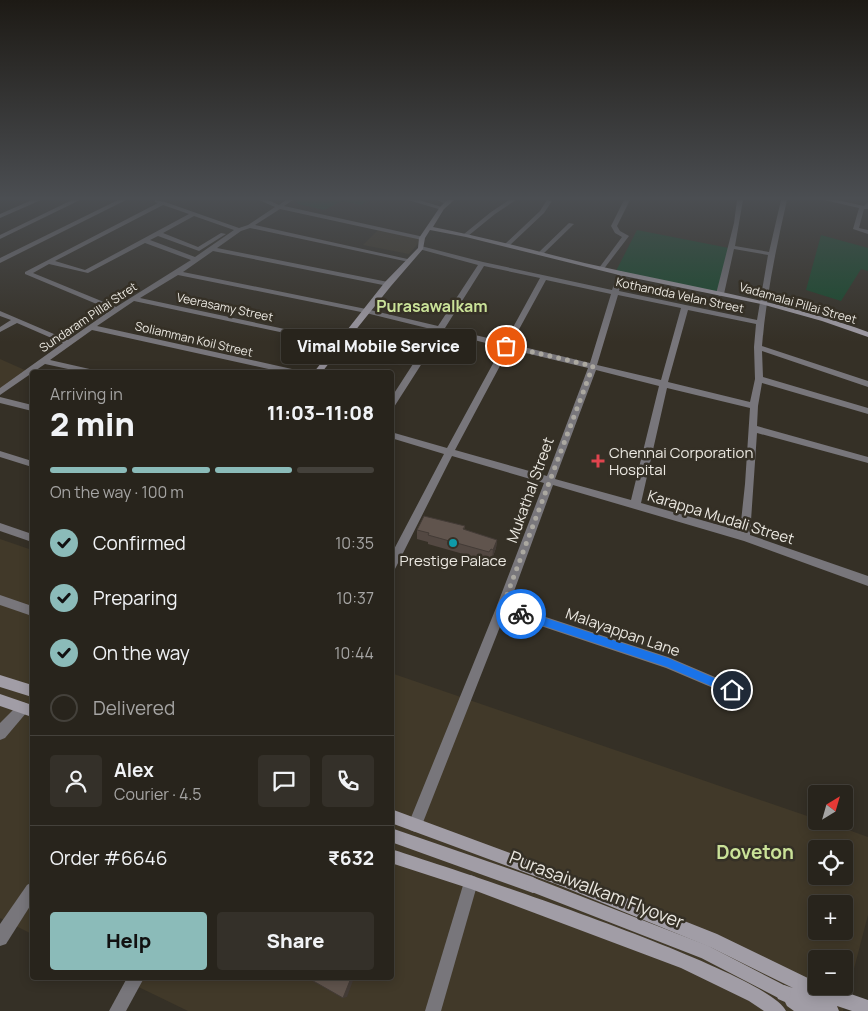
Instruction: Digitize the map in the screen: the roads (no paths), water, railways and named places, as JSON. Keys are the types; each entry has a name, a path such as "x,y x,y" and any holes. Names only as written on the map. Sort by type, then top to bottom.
{"street":[{"path":"0,261 28,247"},
{"path":"79,247 28,273 117,310"},
{"path":"49,262 86,272 135,247"},
{"path":"163,247 197,260"},
{"path":"349,247 409,260"},
{"name":"Vadamalai Pillai Street","path":"512,247 621,274 762,302 868,334"},
{"path":"540,254 547,247"},
{"path":"601,269 618,247"},
{"path":"720,294 732,247"},
{"path":"738,247 771,254"},
{"path":"745,537 750,484 752,428 759,379 758,347 762,302 773,247"},
{"path":"320,370 388,284 421,248"},
{"name":"Kothandda Velan Street","path":"421,248 482,264 760,323"},
{"path":"212,249 388,284"},
{"name":"Sundaram Pillai Stret","path":"31,370 91,327 133,299 178,273 212,249"},
{"path":"394,399 482,264"},
{"path":"178,273 366,312 754,406"},
{"name":"Mukathal Street","path":"415,825 502,608 593,366 621,274"},
{"path":"394,560 449,452 544,277"},
{"name":"Veerasamy Street","path":"133,299 341,343"},
{"path":"634,506 685,307"},
{"path":"0,313 69,343"},
{"path":"0,330 15,321"},
{"name":"Soliamman Koil Street","path":"91,327 283,370"},
{"path":"758,347 868,384"},
{"path":"43,361 83,370"},
{"name":"Sundaram Pillai Stret","path":"0,392 30,370"},
{"path":"759,379 868,411"},
{"path":"0,400 30,408"},
{"path":"752,428 868,460"},
{"name":"Karappa Mudali Street","path":"394,436 745,537 868,581"},
{"path":"0,454 30,463"},
{"path":"0,527 30,537"},
{"path":"394,542 402,545"},
{"path":"0,600 30,610"},
{"name":"Malayappan Lane","path":"502,608 668,663 732,690"},
{"path":"0,681 30,690"},
{"path":"0,700 28,709"},
{"path":"0,733 28,709"},
{"path":"394,817 560,879 717,942 812,989 868,1008"},
{"name":"Purasaiwalkam Flyover","path":"394,836 534,885 705,952 784,993 832,1011"},
{"path":"394,857 471,882 685,961 755,995 778,1011"},
{"path":"433,1011 471,882"},
{"path":"0,938 30,893"},
{"path":"117,1011 135,980"},
{"name":"Purasaiwalkam Flyover","path":"784,993 807,1011"}],"place":[{"name":"Vimal Mobile Service","path":"506,346"},
{"name":"Chennai Corporation Hospital","path":"598,461"},
{"name":"Prestige Palace","path":"453,543"}],"district":[{"name":"Purasawalkam","path":"432,306"},
{"name":"Doveton","path":"755,852"}]}
